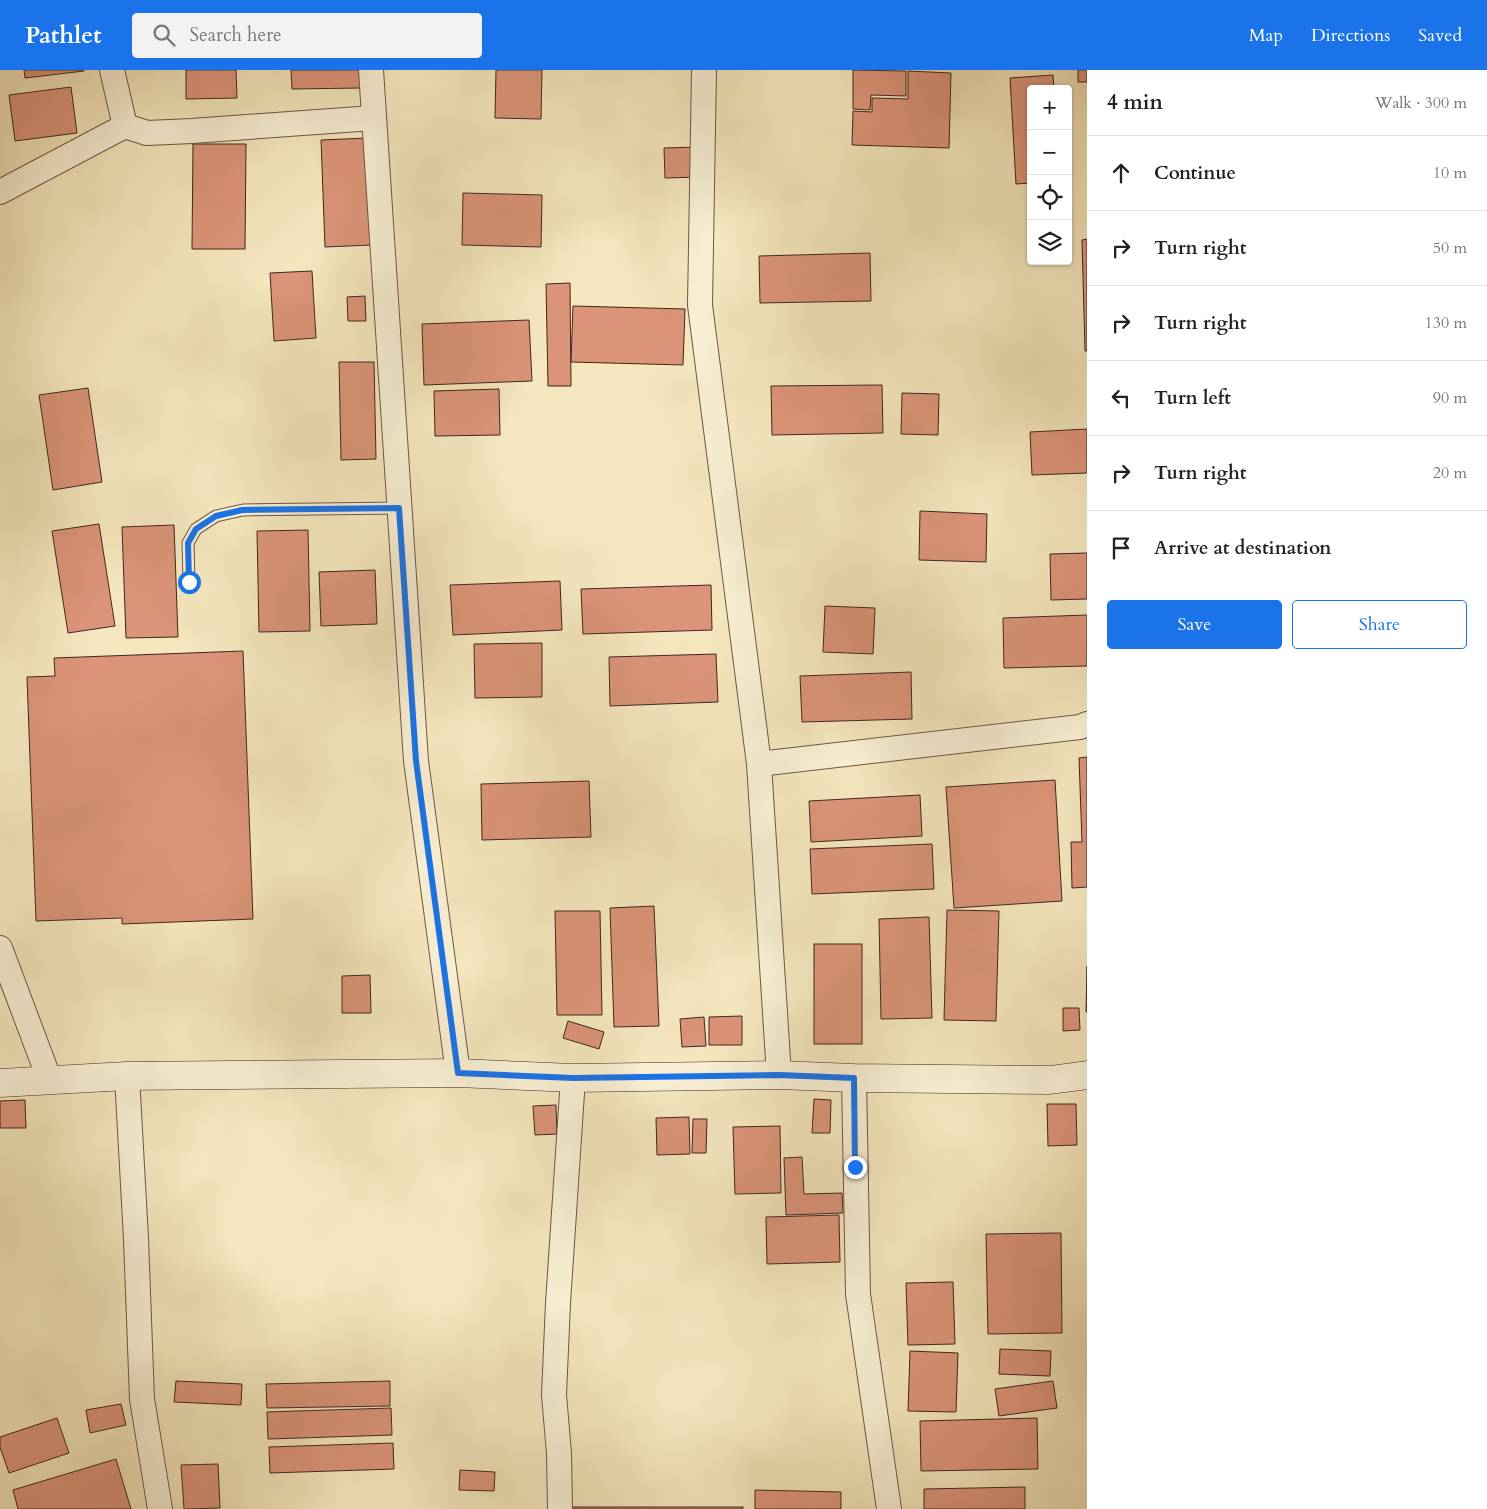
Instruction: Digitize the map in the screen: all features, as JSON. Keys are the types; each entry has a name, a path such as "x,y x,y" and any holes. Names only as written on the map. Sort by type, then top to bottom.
{"street":[{"path":"112,70 125,126"},
{"path":"371,70 416,761 458,1073"},
{"path":"704,70 700,304 759,764 779,1075"},
{"path":"0,192 125,126 147,133 374,118"},
{"path":"759,764 1080,728 1087,724"},
{"path":"0,948 50,1081"},
{"path":"0,1083 127,1076 458,1073 573,1078 779,1075 854,1078 1050,1080 1087,1074"},
{"path":"127,1076 142,1399 160,1509"},
{"path":"560,1509 559,1453 554,1395 558,1302 573,1078"},
{"path":"854,1078 858,1294 889,1509"}],"lane":[{"path":"189,582 188,543 196,529 216,516 242,510 399,508"}],"building":[{"path":"24,70 84,70 84,71 25,78"},
{"path":"186,70 236,70 237,98 186,99"},
{"path":"291,70 360,70 361,88 292,89"},
{"path":"496,70 542,70 541,119 495,118"},
{"path":"853,70 906,71 906,96 871,95 870,110 853,109"},
{"path":"1078,70 1087,70 1087,82 1078,82"},
{"path":"908,71 951,73 949,148 852,145 853,111 872,112 872,98 908,99"},
{"path":"1053,75 1054,85 1027,85 1027,183 1016,184 1010,78"},
{"path":"71,87 77,133 15,141 9,95"},
{"path":"367,138 372,245 325,247 321,140"},
{"path":"193,144 246,144 245,249 192,249"},
{"path":"699,147 700,177 665,178 664,148"},
{"path":"463,193 542,195 541,247 462,245"},
{"path":"1087,239 1087,351 1085,351 1082,240"},
{"path":"870,253 871,301 760,303 759,256"},
{"path":"312,271 316,338 274,341 270,273"},
{"path":"570,283 571,386 548,386 546,284"},
{"path":"365,296 366,321 348,321 347,297"},
{"path":"573,306 685,309 683,365 571,362"},
{"path":"529,320 532,381 424,385 422,324"},
{"path":"339,362 374,362 376,459 341,460"},
{"path":"882,385 883,433 772,435 771,386"},
{"path":"88,388 102,482 53,490 39,395"},
{"path":"499,389 500,435 435,436 434,391"},
{"path":"902,393 939,394 938,435 901,434"},
{"path":"1087,429 1087,473 1032,475 1030,432"},
{"path":"920,511 987,514 986,562 919,560"},
{"path":"99,524 115,626 68,633 52,531"},
{"path":"174,525 178,637 126,638 122,527"},
{"path":"308,530 310,631 259,632 257,531"},
{"path":"1087,553 1087,599 1051,600 1050,554"},
{"path":"375,570 377,624 321,626 319,572"},
{"path":"560,581 562,630 453,635 450,585"},
{"path":"711,585 712,630 583,634 581,589"},
{"path":"825,606 875,608 873,654 823,652"},
{"path":"1087,615 1087,666 1004,668 1003,618"},
{"path":"542,643 542,697 475,698 474,644"},
{"path":"243,651 253,919 122,924 122,918 36,921 27,677 55,676 54,658"},
{"path":"716,654 718,702 610,706 609,657"},
{"path":"911,672 912,719 802,722 800,676"},
{"path":"1087,757 1087,887 1072,888 1071,842 1082,842 1079,758"},
{"path":"1055,780 1062,901 954,908 946,787"},
{"path":"589,781 591,837 482,840 481,784"},
{"path":"920,795 922,836 811,842 809,801"},
{"path":"932,844 934,889 812,894 810,849"},
{"path":"654,906 659,1026 614,1027 610,908"},
{"path":"947,910 999,911 996,1021 944,1020"},
{"path":"555,911 600,911 602,1015 557,1015"},
{"path":"929,917 932,1018 881,1019 879,919"},
{"path":"814,944 862,944 862,1044 814,1044"},
{"path":"1087,966 1087,1012 1086,1012"},
{"path":"370,975 371,1013 342,1013 342,976"},
{"path":"1063,1008 1079,1008 1080,1030 1063,1031"},
{"path":"742,1016 742,1045 709,1045 709,1017"},
{"path":"704,1017 706,1046 682,1047 680,1019"},
{"path":"568,1021 604,1032 599,1049 563,1038"},
{"path":"814,1099 831,1100 830,1133 812,1133"},
{"path":"25,1100 26,1128 0,1128 0,1101"},
{"path":"1047,1104 1076,1104 1077,1145 1048,1146"},
{"path":"556,1105 557,1134 535,1135 533,1106"},
{"path":"689,1117 690,1154 657,1155 656,1118"},
{"path":"693,1119 707,1119 706,1153 692,1153"},
{"path":"780,1126 781,1193 735,1194 733,1127"},
{"path":"802,1157 804,1194 842,1193 843,1213 786,1215 784,1158"},
{"path":"839,1215 840,1262 767,1264 766,1217"},
{"path":"1061,1233 1062,1333 988,1334 986,1234"},
{"path":"953,1282 955,1344 908,1345 906,1283"},
{"path":"1000,1349 1051,1351 1050,1376 999,1374"},
{"path":"910,1351 958,1353 956,1412 908,1411"},
{"path":"176,1381 242,1384 241,1405 174,1402"},
{"path":"390,1381 390,1406 267,1408 266,1384"},
{"path":"1053,1381 1057,1408 999,1416 995,1389"},
{"path":"121,1404 126,1425 90,1433 86,1410"},
{"path":"391,1408 392,1435 268,1439 267,1412"},
{"path":"57,1418 69,1453 9,1473 0,1447 0,1437"},
{"path":"1037,1418 1038,1469 921,1471 920,1421"},
{"path":"393,1443 394,1469 270,1473 269,1447"},
{"path":"116,1459 131,1509 18,1509 13,1490"},
{"path":"218,1464 220,1508 184,1509 181,1465"},
{"path":"460,1470 495,1472 494,1491 459,1490"},
{"path":"1025,1487 1025,1509 924,1509 924,1489"},
{"path":"755,1490 841,1492 841,1509 755,1509"},
{"path":"566,1507 743,1507 743,1509 566,1509"}],"route":[{"path":"189,582 188,543 196,529 216,516 242,510 399,508 416,761 458,1073 573,1078 779,1075 854,1078 855,1167"}]}
